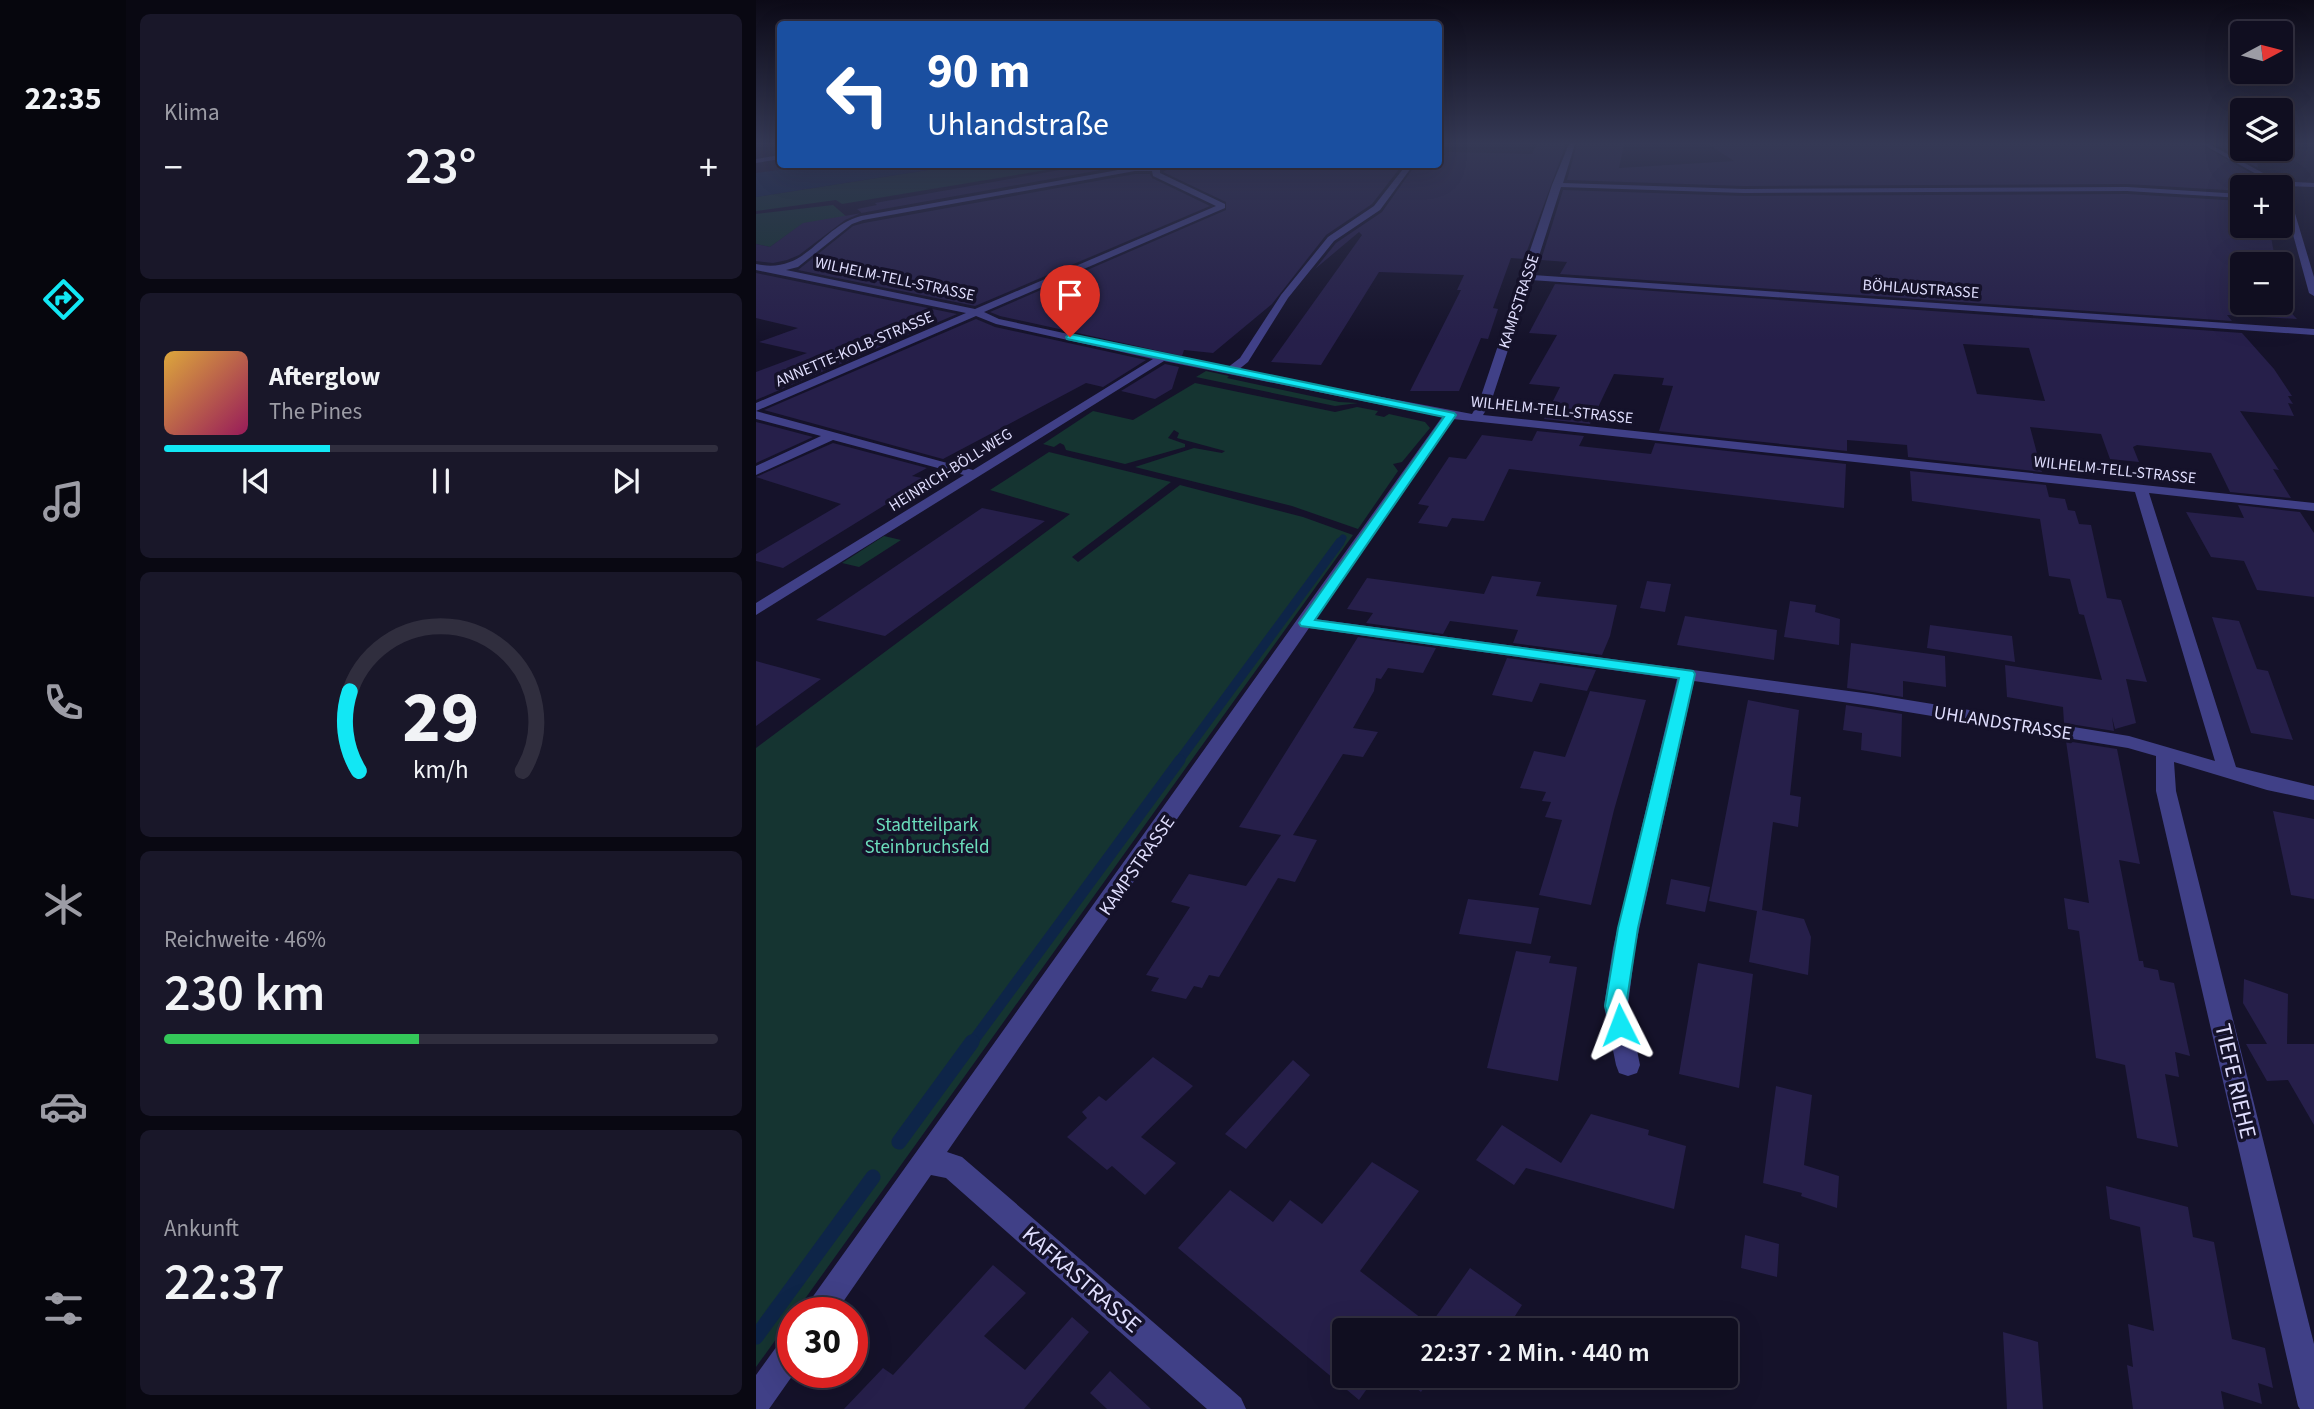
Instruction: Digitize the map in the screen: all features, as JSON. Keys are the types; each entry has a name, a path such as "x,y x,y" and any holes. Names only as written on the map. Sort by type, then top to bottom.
{"street":[{"path":"775,271 795,265 849,222 907,210"},
{"name":"ANNETTE-KOLB-STRASSE","path":"756,407 1213,210"},
{"path":"1229,372 1244,360 1284,297 1331,239 1374,210"},
{"name":"KAMPSTRASSE","path":"1475,418 1485,402 1548,210"},
{"path":"2293,229 2314,293"},
{"name":"WILHELM-TELL-STRASSE","path":"756,267 976,312 996,321 1229,372 1450,415 2314,507"},
{"name":"BÖHLAUSTRASSE","path":"1526,276 2314,332"},
{"name":"HEINRICH-BÖLL-WEG","path":"756,610 1163,357"},
{"path":"756,415 974,474"},
{"name":"KAMPSTRASSE","path":"830,1297 1450,415"},
{"path":"756,471 831,436"},
{"path":"2141,489 2228,772"},
{"name":"UHLANDSTRASSE","path":"1306,623 1688,674 2129,742 2165,755 2314,793"},
{"path":"1628,1065 1616,1006 1624,948 1688,674"},
{"name":"TIEFE RIEHE","path":"2165,755 2166,791 2314,1406"},
{"name":"KAFKASTRASSE","path":"927,1161 953,1166 1230,1409"},
{"path":"756,1401 777,1372"}],"green space":[{"path":"792,210 839,210 847,217 841,222 804,223 770,247 756,244 756,214"},
{"path":"1206,371 1339,402 1358,403 1335,406 1196,377"},
{"path":"1195,383 1335,412 1357,407 1378,411 1375,415 1384,417 1389,414 1425,422 1430,428 1402,462 1393,464 1398,471 1358,529 1292,506 1135,467 1194,448 1222,453 1225,451 1177,438 1179,433 1174,430 1168,438 1185,444 1185,447 1125,464 1066,450 1060,443 1054,447 1043,444 1093,411 1133,420"},
{"name":"Stadtteilpark Steinbruchsfeld","path":"1049,452 1171,482 1072,557 1078,562 1180,485 1303,517 1353,535 806,1297 777,1297 777,1338 756,1367 756,748 1070,514 990,490"},
{"path":"884,536 901,540 859,567 842,563"}],"building":[{"path":"858,210 880,210 862,213"},
{"path":"937,210 1201,210 975,306 798,270 853,226"},
{"path":"1226,210 1363,210 1326,235 1272,304 1213,353 1184,350 1182,356 990,312"},
{"path":"1384,210 1542,210 1524,259 1511,258 1493,308 1498,309 1488,339 1481,338 1459,391 1410,391 1461,290 1457,290 1464,275 1379,272 1321,365 1271,362 1362,235 1359,232 1315,269 1336,243"},
{"path":"1557,210 2230,210 2230,238 2271,238 2274,252 2230,252 2230,315 2293,315 2297,319 2227,315 2232,321 1560,274 1567,262 1541,260"},
{"path":"860,213 845,220 799,255 773,263 756,261 756,244 770,247 803,223"},
{"path":"756,273 957,314 756,400 756,372 807,353 759,342 798,328 756,318"},
{"path":"1555,284 2242,333 2274,369 2292,396 2288,396 2293,404 2288,403 2294,416 2240,411 2279,470 2273,469 2291,498 2230,492 2211,453 2137,445 2133,447 2139,462 2110,459 2101,434 2030,427 2042,472 1908,457 1907,445 1847,440 1847,451 1659,431 1673,386 1662,385 1664,378 1614,374 1590,424 1544,419 1560,387 1529,384 1557,335 1529,333","holes":["1963,344 2029,348 2045,401 1977,394"]},
{"path":"976,319 995,327 1146,360 1103,387 1086,383 943,459 764,410"},
{"path":"1165,364 1179,367 1172,389 1155,399 1121,391"},
{"path":"756,422 813,437 756,463"},
{"path":"1537,431 1584,436 1579,446 1651,454 1655,443 1846,464 1844,508 1509,469 1484,521 1452,518 1447,527 1418,523 1429,506 1418,504 1449,457 1466,459 1482,435 1532,441"},
{"path":"833,443 927,468 912,476 927,479 783,568 756,561 756,554 841,504 756,477"},
{"path":"1910,471 2046,485 2049,497 2065,499 2068,510 2075,511 2079,524 2091,525 2107,598 2121,600 2147,682 2126,679 2136,723 2115,729 2112,717 2114,731 2064,723 2063,707 2007,697 2005,665 2102,680 2084,615 2079,614 2070,579 2049,576 2040,519 1912,501"},
{"path":"2238,505 2300,512 2314,533 2314,597 2257,590 2244,561 2211,557 2186,512 2244,518"},
{"path":"982,508 1045,521 885,636 816,620"},
{"path":"1492,576 1541,582 1536,596 1617,605 1610,636 1602,655 1513,643 1518,630 1450,621 1443,634 1366,623 1373,613 1347,609 1367,578 1484,594"},
{"path":"1647,581 1671,584 1665,612 1640,608"},
{"path":"1790,601 1816,605 1815,612 1840,619 1839,645 1784,637"},
{"path":"1685,616 1777,630 1774,660 1677,645"},
{"path":"2212,617 2239,621 2257,669 2268,671 2293,740 2251,733"},
{"path":"1930,625 2012,636 2015,662 1927,648"},
{"path":"1358,637 1436,648 1423,673 1388,668 1381,679 1376,678 1374,691 1353,728 1378,732 1363,757 1343,754 1293,835 1317,840 1295,882 1278,878 1219,977 1209,975 1202,988 1194,986 1186,999 1151,991 1159,978 1146,975 1190,907 1171,902 1189,874 1246,886 1281,835 1239,827"},
{"path":"1851,643 1945,656 1946,687 1903,681 1903,697 1847,688"},
{"path":"1507,658 1596,670 1587,691 1540,683 1532,702 1492,695"},
{"path":"756,661 778,667 821,679 756,726"},
{"path":"1590,691 1646,700 1614,810 1591,905 1539,895 1562,820 1545,817 1551,802 1542,801 1546,792 1520,788 1534,751 1565,757"},
{"path":"1748,700 1799,710 1790,795 1801,797 1798,827 1773,822 1762,910 1804,919 1811,937 1808,975 1749,962 1757,911 1709,901"},
{"path":"1846,705 1902,714 1901,757 1861,750 1862,733 1843,730"},
{"path":"2066,741 2117,749 2140,864 2119,860 2139,961 2143,961 2144,967 2158,970 2160,980 2174,983 2190,1056 2175,1052 2179,1077 2165,1074 2178,1147 2137,1138 2125,1065 2096,1058 2079,931 2068,929 2064,898 2089,903"},
{"path":"2273,811 2314,819 2314,899 2291,895"},
{"path":"1671,879 1710,887 1705,912 1666,904"},
{"path":"1468,899 1539,908 1531,944 1459,934"},
{"path":"1516,951 1551,956 1549,963 1577,967 1558,1081 1487,1068"},
{"path":"1698,963 1753,974 1739,1088 1679,1074"},
{"path":"2244,979 2288,994 2287,1044 2314,1044 2314,1125 2288,1080 2267,1081 2246,1044 2267,1044 2243,1003"},
{"path":"1153,1057 1193,1086 1141,1137 1176,1163 1145,1195 1112,1166 1107,1170 1067,1137 1087,1118 1082,1112 1099,1096 1106,1101"},
{"path":"1293,1060 1310,1075 1246,1149 1225,1134"},
{"path":"1776,1086 1812,1095 1804,1165 1839,1176 1837,1208 1801,1196 1802,1193 1763,1183"},
{"path":"1591,1114 1649,1130 1648,1135 1686,1146 1674,1209 1526,1168 1514,1185 1476,1160 1502,1125 1561,1163"},
{"path":"1372,1162 1419,1191 1360,1271 1421,1318 1332,1318 1332,1377 1178,1248 1230,1190 1273,1222 1290,1200 1322,1224"},
{"path":"2106,1186 2188,1207 2193,1237 2214,1242 2232,1339 2265,1348 2273,1388 2258,1383 2262,1404 2221,1391 2224,1409 2133,1409 2127,1365 2133,1367 2128,1324 2154,1331 2140,1227 2110,1219"},
{"path":"1745,1235 1779,1244 1777,1277 1741,1268"},
{"path":"993,1265 1026,1293 984,1336 1025,1370 1072,1317 1089,1332 1024,1409 844,1409 864,1388 868,1388 868,1384 883,1368 893,1375"},
{"path":"1470,1268 1522,1305 1514,1318 1435,1318"},
{"path":"2003,1332 2038,1342 2043,1409 2007,1409"},
{"path":"1110,1371 1151,1409 1107,1409 1090,1393"},
{"path":"1345,1388 1368,1388 1359,1400"}],"waterway":[{"path":"1339,544 1343,538"},
{"path":"1178,762 1340,542"},
{"path":"971,1044 1180,760"},
{"path":"899,1142 972,1042"},
{"path":"756,1337 873,1177"}],"route":[{"path":"1070,337 1450,415 1306,623 1688,674 1624,948 1616,1006 1620,1025"}]}
